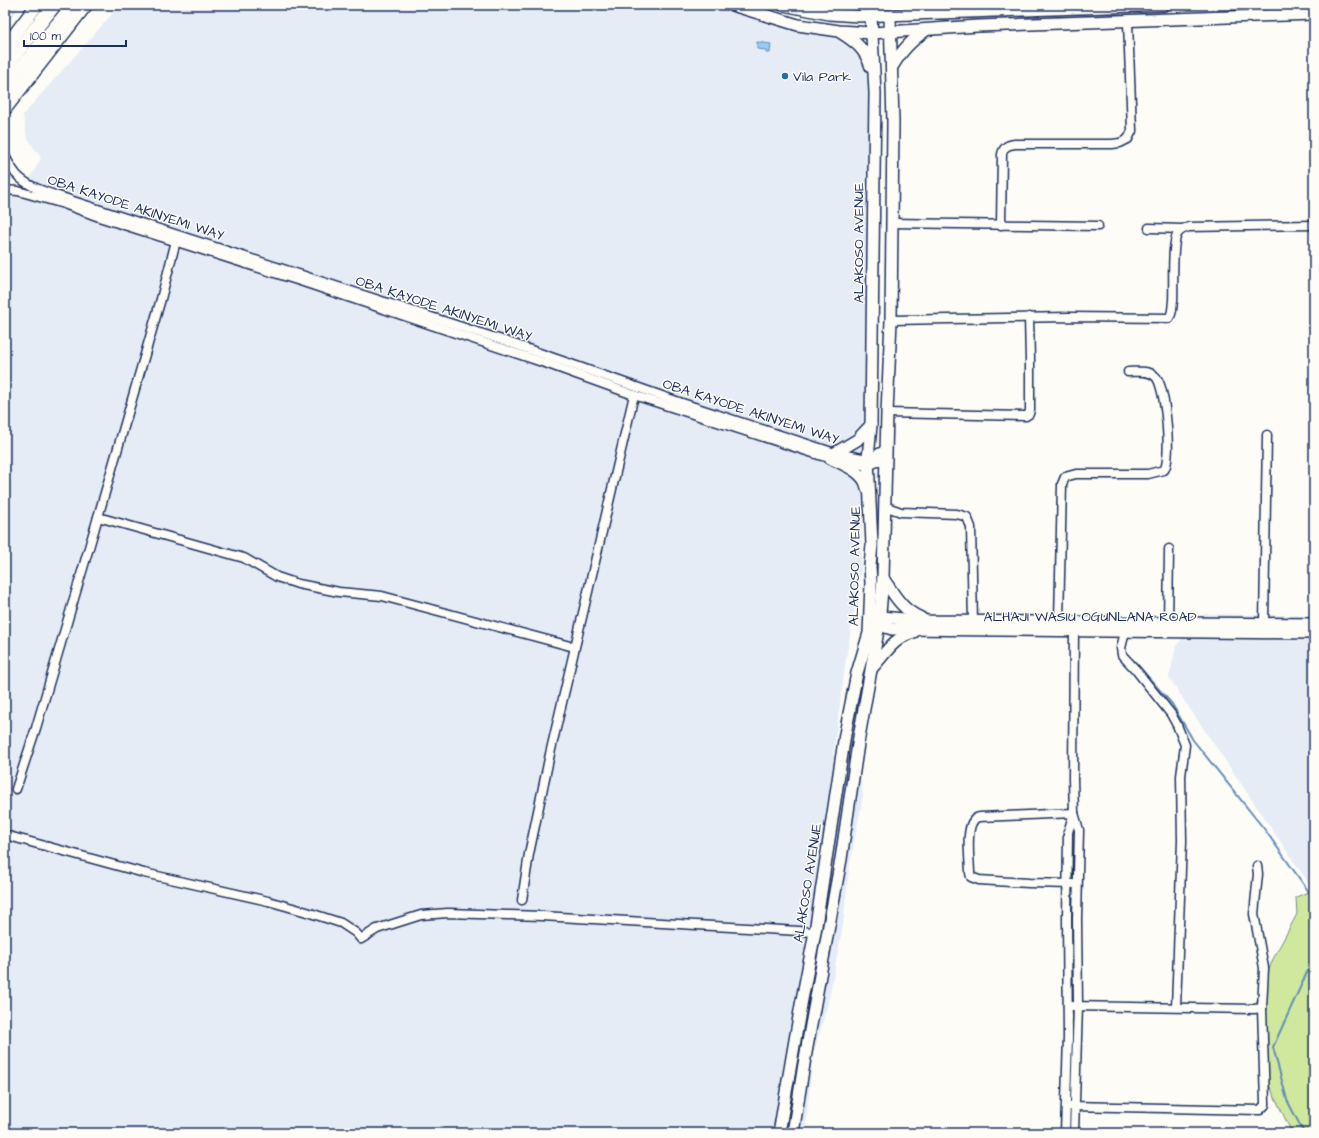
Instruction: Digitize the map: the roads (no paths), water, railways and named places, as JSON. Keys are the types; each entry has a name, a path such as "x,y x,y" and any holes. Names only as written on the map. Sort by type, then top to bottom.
{"highway":[{"path":"5,67 54,5"},
{"path":"5,90 18,72 74,5"}],"main road":[{"path":"5,47 38,5"},
{"path":"5,109 86,5"}],"street":[{"path":"732,5 798,25 839,31 872,33 927,29 1314,14"},
{"path":"783,5 831,10 858,16 1164,5"},
{"path":"1090,8 1090,22"},
{"name":"ALAKOSO AVENUE","path":"779,1133 815,932 845,734 857,673 874,625 870,566 872,545 868,463 871,425 874,120 874,74 871,16"},
{"name":"ALAKOSO AVENUE","path":"793,1133 805,1057 841,859 871,668 874,625 883,578 884,506 891,320 893,122 890,16"},
{"path":"1001,225 1002,154 1003,149 1007,146 1015,144 1112,144 1120,143 1128,139 1132,131 1129,93 1128,22"},
{"path":"892,67 900,54 911,41 927,29"},
{"path":"839,31 856,42 867,56 874,74"},
{"name":"OBA KAYODE AKINYEMI WAY","path":"5,156 16,174 24,181 42,190 176,238 634,395 833,456 868,463"},
{"name":"OBA KAYODE AKINYEMI WAY","path":"5,190 18,191 64,204 508,342 833,456"},
{"path":"892,223 1098,226"},
{"path":"1149,228 1182,229 1189,227 1314,225"},
{"path":"891,320 1028,317 1169,318 1172,314 1175,239 1182,229"},
{"path":"16,789 38,721 98,517 161,299 176,238"},
{"path":"887,413 1026,416 1029,414 1030,360 1028,317"},
{"path":"1059,621 1062,484 1065,477 1076,474 1148,474 1164,470 1167,466 1168,442 1166,411 1164,397 1157,377 1146,372 1128,372"},
{"path":"522,900 539,802 634,395"},
{"path":"871,425 858,440 833,456 852,469 866,483 871,511"},
{"path":"1264,623 1268,435"},
{"path":"868,463 886,454"},
{"path":"884,506 901,512 958,514 967,518 971,527 973,622"},
{"path":"98,517 244,558 277,577 298,584 339,592 390,598 574,648"},
{"path":"1168,627 1169,549"},
{"path":"871,668 895,641 927,625 899,603 883,578"},
{"name":"ALHAJI WASIU OGUNLANA ROAD","path":"874,625 892,629 973,622 1059,621 1074,626 1125,632 1168,627 1264,623 1314,624"},
{"name":"ALHAJI WASIU OGUNLANA ROAD","path":"927,625 1168,627 1314,633"},
{"path":"1074,626 1074,813 1079,830 1078,1006 1074,1133"},
{"path":"1125,632 1121,648 1122,655 1171,714 1185,745 1181,776 1182,841 1176,1007"},
{"path":"1065,1133 1068,1037 1068,832 1074,813"},
{"path":"1074,813 979,817 974,819 968,834 970,873 971,877 979,880 1078,884"},
{"path":"5,835 144,873 268,901 307,912 341,923 361,938 377,929 421,915 448,913 550,916 815,932"},
{"path":"1065,1106 1260,1110 1264,1105 1262,1008 1264,968 1254,914 1257,866"},
{"path":"1068,1006 1262,1008"}],"water":[{"path":"757,42 771,44 770,53 766,53 766,50 757,49"}],"waterway":[{"path":"1133,660 1172,704 1193,740 1265,830 1314,899"},
{"path":"1311,961 1314,946"},
{"path":"1304,1133 1287,1100 1273,1047 1314,957"}],"place":[{"name":"Vila Park","path":"785,76"}]}
